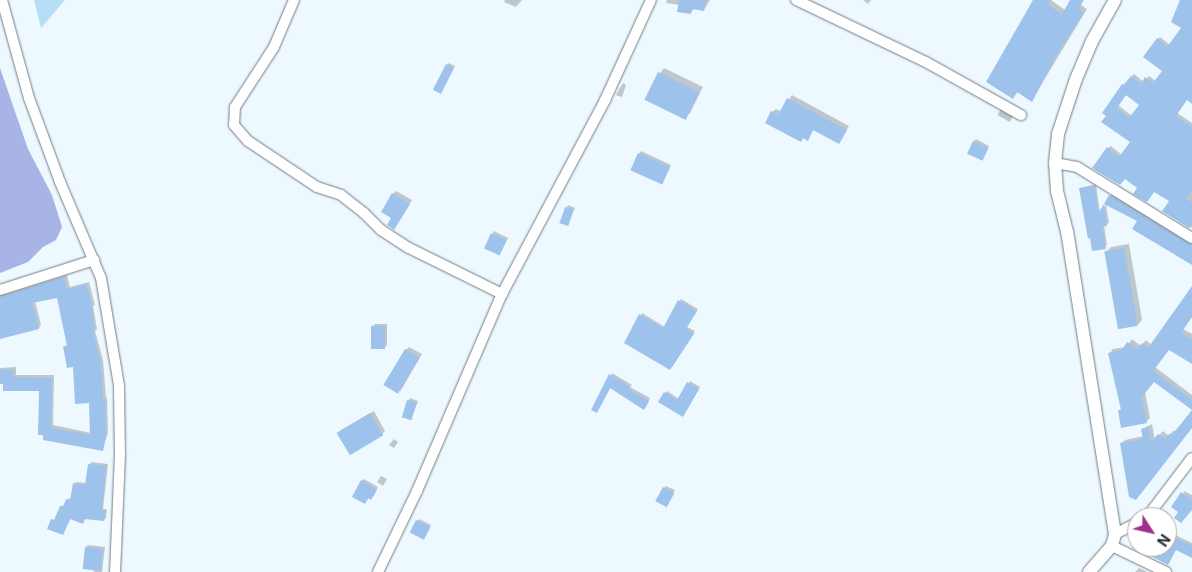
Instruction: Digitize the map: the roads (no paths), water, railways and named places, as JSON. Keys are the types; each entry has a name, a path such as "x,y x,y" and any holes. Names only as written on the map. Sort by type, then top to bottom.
{"main road":[{"path":"1089,572 1112,546 1115,534 1055,164 1058,134 1076,79 1091,43 1115,0"}],"street":[{"path":"2,0 29,98 60,182 101,278 108,311 119,386 120,454 115,572"},
{"path":"294,0 274,47 235,107 234,125 248,141 317,187 341,195 364,213 381,230 409,248 502,294"},
{"path":"378,572 417,491 502,294 605,100 651,0"},
{"path":"796,0 926,62 1021,115"},
{"path":"1055,164 1077,167 1192,238"},
{"path":"0,290 94,260"},
{"path":"1155,507 1192,458"},
{"path":"1115,534 1127,528"},
{"path":"1112,546 1166,572"}]}
